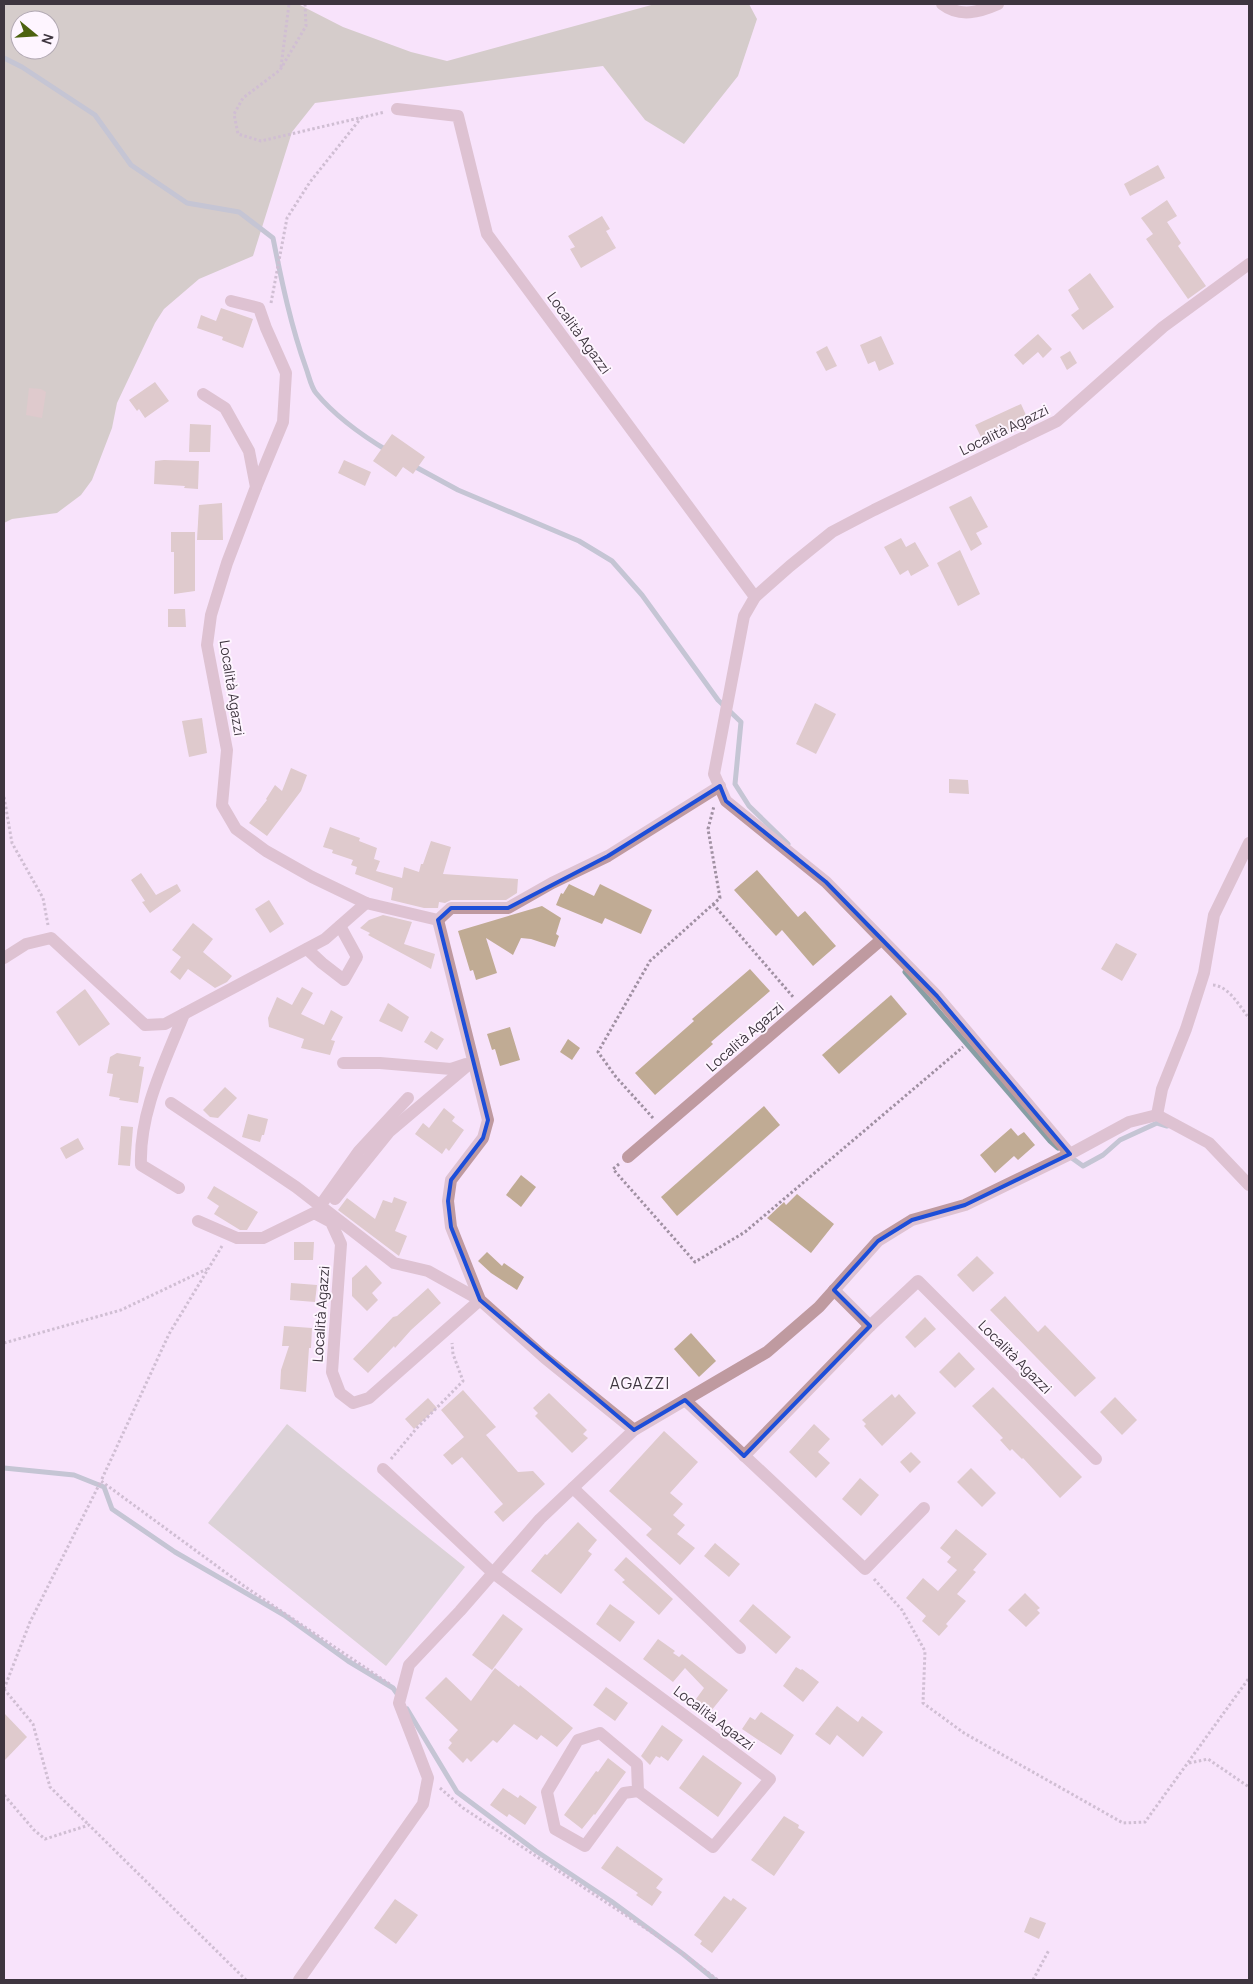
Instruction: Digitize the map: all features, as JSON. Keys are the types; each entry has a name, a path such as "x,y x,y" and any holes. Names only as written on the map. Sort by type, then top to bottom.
{"street":[{"path":"942,4 961,13 981,12 998,4"},
{"name":"Località Agazzi","path":"397,109 458,116 487,234 755,597"},
{"name":"Località Agazzi","path":"1070,1154 937,996 826,882 726,801 714,774 744,616 755,597 832,532 1057,421 1164,327 1249,264"},
{"name":"Località Agazzi","path":"231,301 259,308 286,372 283,422 227,563 211,615 207,645 227,750 222,805 236,829 266,851 312,877 366,903 438,920"},
{"path":"203,394 226,408 249,451 256,487"},
{"path":"480,1300 451,1227 448,1201 451,1180 483,1138 488,1120 438,920 451,908 508,908 608,856 720,786"},
{"path":"1157,1115 1162,1089 1186,1029 1204,973 1214,915 1249,843"},
{"path":"4,958 26,944 51,938 145,1025 165,1024 325,939 366,903"},
{"path":"307,949 344,980 357,957 340,926"},
{"name":"Località Agazzi","path":"628,1157 881,940"},
{"path":"179,1188 141,1164 140,1146 152,1094 184,1014"},
{"path":"343,1062 451,1069 473,1061"},
{"path":"335,1199 389,1132 473,1061"},
{"path":"320,1206 359,1151 408,1098"},
{"path":"171,1103 296,1187 394,1263 428,1271 480,1300 545,1358 634,1430"},
{"path":"299,1980 423,1804 428,1778 399,1703 409,1665 540,1519 634,1430 767,1352 819,1307 878,1241 912,1220 965,1205 1070,1154 1129,1122 1157,1115 1209,1142 1249,1184"},
{"name":"Località Agazzi","path":"229,1234 237,1238 263,1238 314,1213 331,1222 341,1244 332,1372 340,1393 353,1404 369,1398 480,1300"},
{"path":"198,1221 229,1234"},
{"name":"Località Agazzi","path":"744,1456 870,1326 918,1281 1096,1459"},
{"path":"834,1290 870,1326"},
{"path":"685,1400 865,1569 924,1508"},
{"path":"383,1469 493,1573"},
{"path":"573,1488 740,1648"},
{"name":"Località Agazzi","path":"493,1573 770,1779 713,1847 638,1791"},
{"path":"600,1733 637,1764 638,1791 624,1793 585,1846 555,1829 547,1792 578,1740 600,1733"}],"path":[{"path":"280,70 289,4"},
{"path":"305,4 306,26 280,70 243,98 234,114 238,134 261,141 397,109"},
{"path":"266,328 287,218 310,182 361,117"},
{"path":"662,1127 616,1077 598,1052 650,961 720,898 708,829 720,786"},
{"path":"4,797 12,843 43,898 51,938"},
{"path":"713,904 802,1007"},
{"path":"1200,986 1216,985 1226,990 1249,1018"},
{"path":"628,1157 613,1169 695,1262 746,1232 973,1038"},
{"path":"229,1234 169,1334 101,1481 30,1622 4,1689 33,1724 50,1786 246,1980"},
{"path":"4,1343 121,1310 208,1269"},
{"path":"383,1469 416,1429 462,1381 453,1354 450,1326"},
{"path":"101,1481 244,1586 402,1692"},
{"path":"865,1569 902,1610 925,1651 923,1703 964,1733 1123,1823 1145,1822 1249,1678"},
{"path":"1188,1763 1208,1759 1249,1787"},
{"path":"428,1778 463,1808 674,1947 718,1980"},
{"path":"4,1794 34,1830 46,1839 89,1825"},
{"path":"1033,1980 1049,1950"}],"highlighted area":[{"path":"720,786 726,801 826,882 937,996 1070,1154 965,1205 912,1220 878,1241 834,1290 870,1326 744,1456 685,1400 634,1430 480,1300 451,1227 448,1201 451,1180 483,1138 488,1120 438,920 451,908 508,908 608,856"}],"green space":[{"path":"4,4 298,4 343,27 411,52 447,61 655,4 749,4 757,19 738,76 684,144 645,120 603,66 315,103 292,132 253,256 199,279 164,309 155,323 117,403 112,428 92,480 81,495 57,513 12,519 4,523"},
{"path":"287,1424 465,1567 386,1666 208,1523"}],"building":[{"path":"1158,165 1165,178 1130,196 1124,184"},
{"path":"1167,200 1177,216 1167,222 1181,243 1178,246 1206,286 1188,299 1146,239 1153,234 1141,218"},
{"path":"602,216 610,229 606,231 616,248 581,268 570,249 575,247 568,236"},
{"path":"1090,273 1114,307 1083,330 1071,315 1079,309 1068,290"},
{"path":"221,308 253,319 243,348 222,340 223,337 197,328 201,315 216,321"},
{"path":"1038,334 1052,349 1043,358 1038,352 1023,365 1014,355"},
{"path":"881,336 894,364 879,371 875,361 868,364 860,345"},
{"path":"827,346 837,366 826,371 816,352"},
{"path":"1070,351 1077,363 1067,370 1060,357"},
{"path":"155,382 169,401 145,418 129,400"},
{"path":"29,388 41,389 46,392 42,418 26,415"},
{"path":"1021,404 1030,424 985,445 975,425"},
{"path":"190,424 211,425 210,452 189,452"},
{"path":"392,434 425,457 413,474 403,467 396,477 373,461"},
{"path":"344,460 371,472 365,486 338,473"},
{"path":"155,461 199,461 198,489 184,488 185,486 154,484"},
{"path":"971,496 988,527 976,533 982,544 971,551 949,507"},
{"path":"222,503 223,540 197,540 199,505"},
{"path":"171,532 195,532 195,591 174,594 174,552 171,552"},
{"path":"901,538 906,547 915,542 929,566 911,576 908,570 900,575 884,547"},
{"path":"960,550 980,594 958,606 937,563"},
{"path":"168,609 185,609 186,627 168,627"},
{"path":"815,703 836,714 816,754 796,744"},
{"path":"202,718 207,753 189,757 182,721"},
{"path":"291,768 307,775 301,791 267,836 249,823 267,800 275,785 282,791"},
{"path":"949,779 968,780 969,794 949,793"},
{"path":"330,827 360,838 359,841 377,848 374,859 380,861 376,871 402,878 404,867 419,872 431,841 451,847 443,874 518,879 517,893 506,900 451,900 445,903 439,902 438,908 424,908 391,900 393,888 355,874 357,867 351,865 353,860 332,853 333,850 323,847"},
{"path":"757,870 798,917 805,911 836,946 813,966 782,930 776,936 734,890"},
{"path":"141,873 156,895 177,884 181,891 150,913 142,902 145,901 131,880"},
{"path":"569,884 594,896 600,884 652,910 641,934 605,918 602,924 556,905 561,893 563,894"},
{"path":"269,900 284,924 270,933 255,909"},
{"path":"542,906 561,918 556,934 559,936 555,947 531,939 521,938 513,955 486,938 497,973 476,980 473,970 470,971 458,931"},
{"path":"383,915 412,922 404,944 435,954 431,969 368,935 370,933 360,928 369,920"},
{"path":"193,923 213,939 203,952 232,976 227,982 215,988 188,969 180,980 170,972 181,957 172,950"},
{"path":"1116,943 1137,954 1122,981 1101,969"},
{"path":"750,969 770,991 711,1042 713,1044 655,1095 635,1073 694,1021 692,1019"},
{"path":"302,987 313,993 301,1014 324,1025 331,1010 343,1017 331,1040 335,1041 330,1055 301,1048 304,1039 269,1027 268,1018 277,997 292,1005"},
{"path":"85,989 110,1024 79,1046 56,1012"},
{"path":"891,995 907,1014 839,1074 822,1055"},
{"path":"388,1003 409,1017 402,1032 379,1021"},
{"path":"510,1027 520,1060 500,1066 495,1049 492,1050 487,1034"},
{"path":"431,1031 444,1039 437,1050 424,1042"},
{"path":"568,1039 580,1048 572,1060 560,1052"},
{"path":"117,1053 141,1057 139,1066 144,1067 138,1103 119,1100 120,1098 109,1096 113,1074 107,1073 110,1057"},
{"path":"225,1087 237,1098 218,1118 210,1117 203,1110"},
{"path":"764,1106 780,1125 677,1216 661,1197"},
{"path":"444,1108 455,1117 452,1121 464,1130 449,1151 446,1148 442,1154 415,1134 423,1123 429,1128"},
{"path":"248,1114 268,1119 260,1142 242,1137"},
{"path":"121,1126 133,1127 130,1166 118,1165"},
{"path":"1011,1128 1018,1136 1024,1132 1035,1145 1018,1160 1014,1156 995,1173 980,1155"},
{"path":"78,1138 84,1149 66,1159 60,1148"},
{"path":"521,1175 536,1187 521,1207 506,1195"},
{"path":"214,1186 258,1212 247,1230 240,1230 214,1214 219,1206 207,1198"},
{"path":"797,1194 834,1224 811,1253 767,1218 784,1202 786,1205"},
{"path":"394,1197 407,1202 395,1231 407,1236 399,1256 338,1210 347,1198 375,1219 383,1200 392,1203"},
{"path":"294,1242 314,1242 313,1260 294,1260"},
{"path":"487,1252 502,1266 504,1263 524,1277 517,1290 491,1273 478,1261"},
{"path":"977,1256 994,1273 973,1292 957,1275"},
{"path":"366,1265 382,1283 372,1293 378,1300 367,1311 352,1296 352,1278"},
{"path":"291,1283 317,1285 315,1302 290,1300"},
{"path":"428,1288 441,1303 368,1373 353,1359 393,1317 397,1316"},
{"path":"1005,1296 1038,1332 1045,1325 1096,1378 1075,1397 990,1310"},
{"path":"925,1317 936,1329 915,1348 905,1337"},
{"path":"284,1326 312,1328 306,1392 280,1389 281,1370 289,1346 282,1346"},
{"path":"691,1333 716,1361 699,1377 674,1349"},
{"path":"959,1352 975,1369 955,1388 939,1372"},
{"path":"993,1387 1082,1477 1060,1498 1023,1458 1012,1449 1010,1451 1000,1440 1003,1438 972,1406"},
{"path":"463,1390 496,1427 486,1435 518,1472 533,1471 545,1484 503,1522 494,1512 503,1504 462,1457 452,1465 443,1455 464,1437 441,1410"},
{"path":"549,1393 587,1430 583,1434 588,1438 572,1453 535,1416 538,1413 533,1408"},
{"path":"892,1394 895,1398 899,1394 916,1413 882,1446 864,1426 866,1424 862,1420"},
{"path":"1115,1397 1137,1420 1122,1435 1100,1412"},
{"path":"428,1398 437,1408 414,1429 405,1419"},
{"path":"814,1424 830,1439 818,1452 830,1463 816,1478 789,1452"},
{"path":"664,1431 698,1462 670,1493 683,1504 673,1515 685,1525 677,1534 695,1548 680,1565 646,1535 652,1529 609,1491"},
{"path":"911,1452 921,1462 910,1473 900,1462"},
{"path":"971,1468 996,1493 982,1507 957,1482"},
{"path":"860,1478 879,1495 861,1516 842,1499"},
{"path":"578,1522 597,1540 588,1551 592,1554 561,1594 531,1571 545,1554 547,1555"},
{"path":"956,1529 987,1554 973,1570 976,1572 957,1594 966,1601 946,1624 948,1626 939,1636 922,1621 926,1616 906,1598 923,1578 938,1591 957,1570 947,1562 951,1557 940,1548"},
{"path":"715,1543 740,1564 729,1577 704,1556"},
{"path":"626,1557 673,1599 659,1615 622,1582 625,1580 614,1570"},
{"path":"1025,1593 1040,1608 1037,1610 1040,1613 1026,1627 1008,1610"},
{"path":"610,1604 635,1622 620,1642 596,1624"},
{"path":"753,1604 791,1637 776,1654 739,1621"},
{"path":"503,1614 523,1629 492,1670 472,1655"},
{"path":"658,1639 675,1651 673,1653 679,1657 682,1654 728,1690 711,1711 696,1699 704,1688 685,1668 673,1682 643,1659"},
{"path":"796,1667 802,1669 819,1682 803,1702 783,1686"},
{"path":"495,1668 519,1687 520,1685 573,1728 557,1747 541,1735 537,1740 514,1724 497,1743 493,1740 471,1762 467,1758 463,1763 448,1748 452,1743 449,1740 458,1730 425,1698 446,1677 471,1701"},
{"path":"606,1687 628,1703 615,1721 593,1705"},
{"path":"837,1706 858,1722 862,1716 883,1732 863,1757 837,1735 830,1745 815,1734"},
{"path":"761,1712 794,1735 781,1755 742,1729 750,1717 755,1720"},
{"path":"4,1713 27,1737 4,1761"},
{"path":"662,1725 683,1740 668,1761 661,1756 660,1758 656,1756 650,1765 641,1756"},
{"path":"703,1755 742,1783 718,1817 679,1788"},
{"path":"608,1758 626,1772 595,1815 582,1829 564,1815 596,1771 598,1772"},
{"path":"503,1788 518,1798 520,1795 537,1807 525,1825 509,1814 507,1817 490,1805"},
{"path":"784,1816 799,1825 798,1828 805,1832 774,1876 751,1860"},
{"path":"617,1846 663,1879 656,1888 662,1892 652,1906 636,1895 638,1893 601,1868"},
{"path":"724,1896 731,1901 733,1898 747,1908 712,1953 700,1944 702,1941 694,1935"},
{"path":"395,1899 418,1915 396,1944 374,1928"},
{"path":"1030,1917 1046,1923 1039,1939 1024,1932"}],"waterway":[{"path":"4,58 22,67 95,115 131,165 187,203 239,212 273,238 291,320 314,391 341,418 388,451"},
{"path":"412,465 458,490 579,541 612,561 642,595 718,700 741,722 735,784 749,806 788,844"},
{"path":"905,972 1058,1148"},
{"path":"1069,1156 1083,1166 1103,1155 1120,1140 1157,1123 1167,1126"},
{"path":"4,1468 74,1475 104,1487 112,1509 175,1552 284,1615 348,1661 393,1688 398,1695"},
{"path":"407,1709 457,1792 536,1851 611,1901 715,1980"}],"district":[{"name":"AGAZZI","path":"640,1383"}]}
